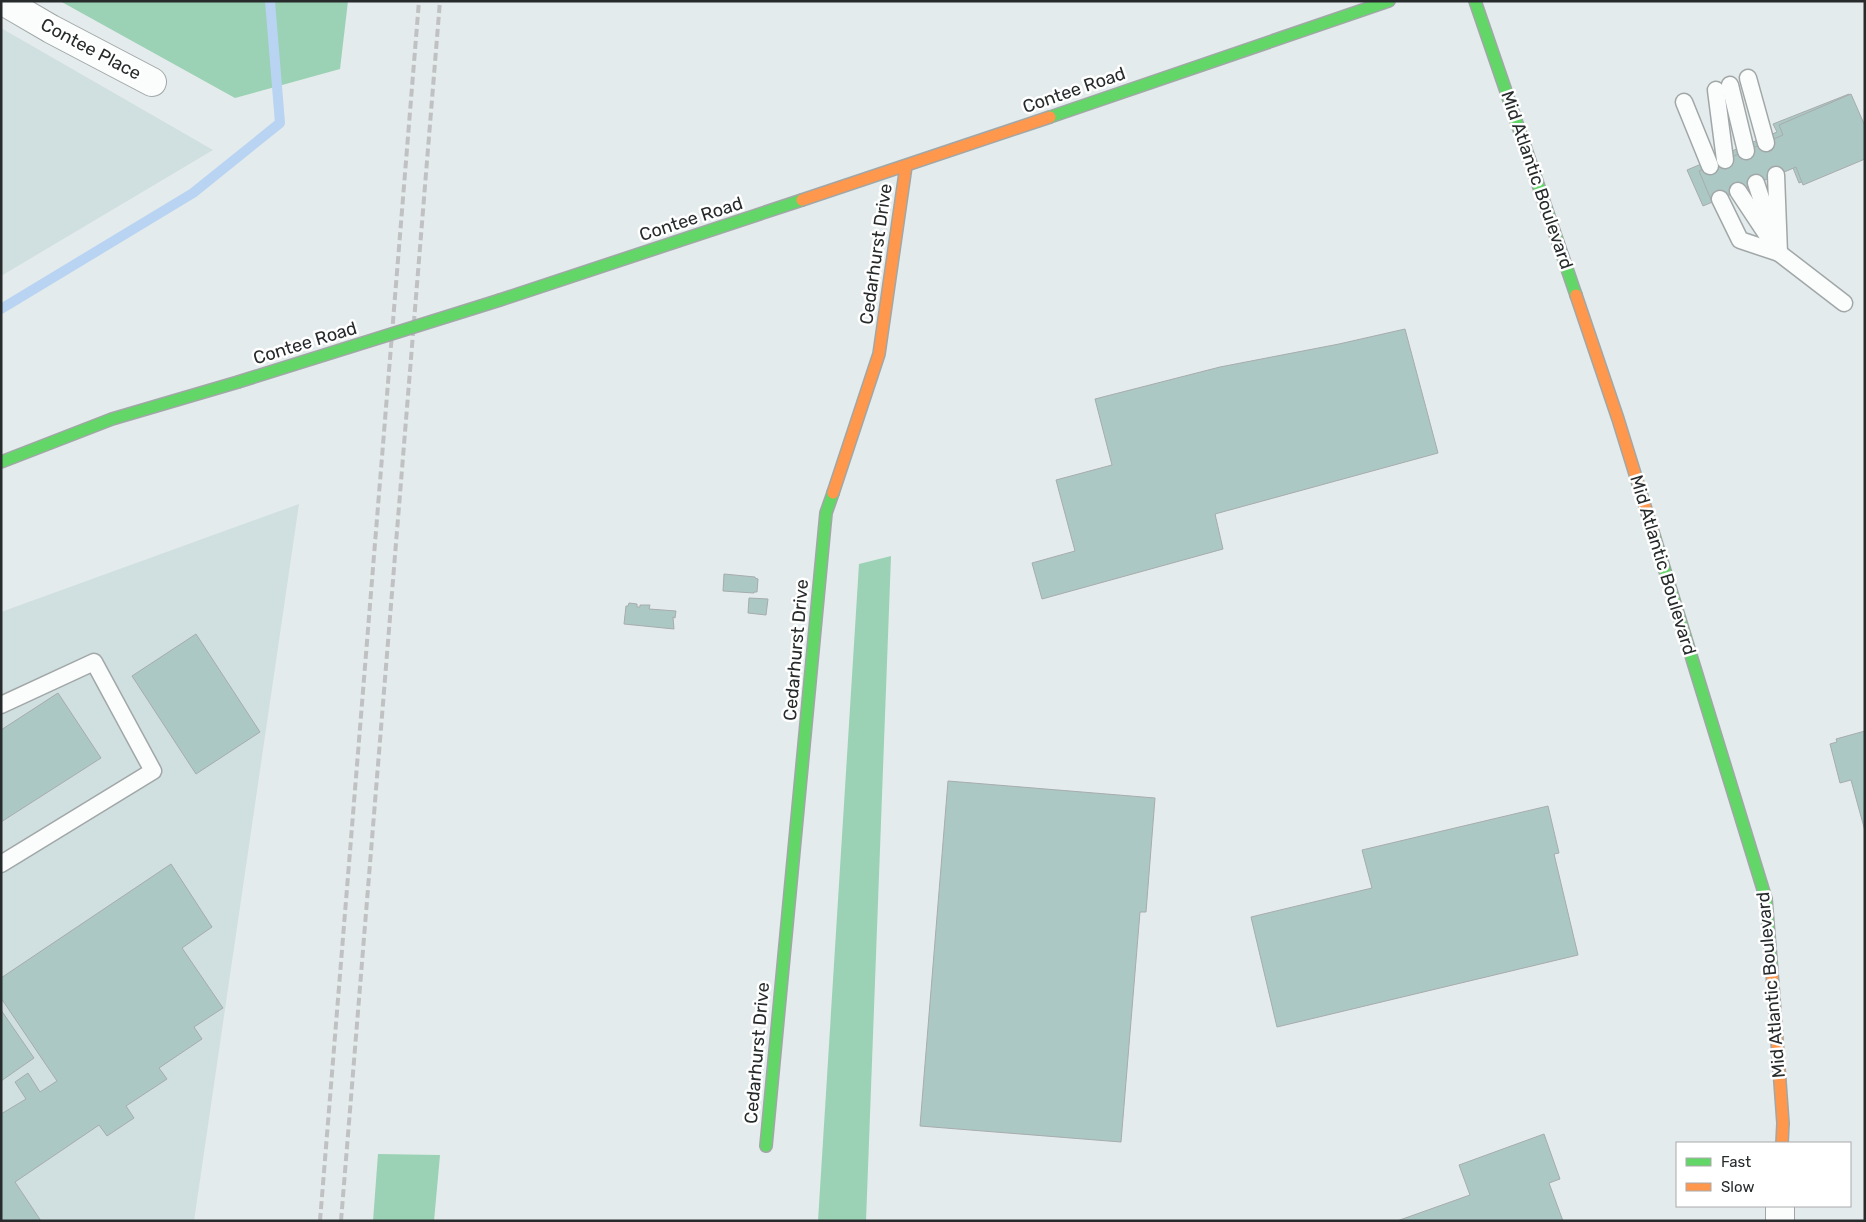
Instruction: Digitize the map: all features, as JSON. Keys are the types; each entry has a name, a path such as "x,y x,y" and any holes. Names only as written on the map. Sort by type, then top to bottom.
{"street":[{"name":"Contee Place","path":"3,1 50,29 152,82"},
{"name":"Contee Road","path":"1,462 112,419 238,382 500,300 906,166 1388,1"},
{"name":"Mid Atlantic Boulevard","path":"1475,1 1618,419 1766,899 1783,1124 1782,1142"},
{"name":"Cedarhurst Drive","path":"766,1146 826,513 879,354 906,166"},
{"path":"1780,1207 1780,1221"}],"lane":[{"path":"1748,78 1766,143"},
{"path":"1725,160 1723,88 1746,151"},
{"path":"1684,102 1710,166"},
{"path":"1776,175 1779,253"},
{"path":"1756,183 1779,253"},
{"path":"1738,191 1779,253 1844,303"},
{"path":"1720,199 1740,240 1779,253"},
{"path":"1,705 94,662 153,771 1,864"}],"shaded area":[{"path":"1,28 213,150 1,276"},
{"path":"299,504 194,1221 1,1221 1,612"}],"green space":[{"path":"60,1 348,1 340,69 235,98"},
{"path":"891,556 866,1221 818,1221 859,564"},
{"path":"378,1154 440,1155 434,1221 373,1221"}],"building":[{"path":"1849,94 1865,131 1865,149 1823,167 1826,173 1799,183 1793,168 1703,206 1687,170 1777,132 1773,124"},
{"path":"1851,94 1865,126 1865,159 1803,185 1796,167 1712,202 1699,171 1783,135 1779,125"},
{"path":"1405,329 1438,453 1215,514 1223,549 1042,599 1032,563 1075,551 1056,480 1112,465 1095,399 1220,367"},
{"path":"724,574 755,577 758,579 757,592 723,591"},
{"path":"749,598 768,599 766,615 748,613"},
{"path":"629,603 637,604 637,607 640,607 640,605 650,605 649,609 676,611 675,618 673,617 674,629 624,624 626,606"},
{"path":"196,634 260,732 196,774 132,676"},
{"path":"58,693 101,758 1,822 1,730"},
{"path":"1865,731 1865,831 1851,780 1840,783 1830,744 1837,742 1836,739"},
{"path":"948,781 1155,798 1146,912 1140,912 1121,1142 920,1126"},
{"path":"1548,806 1559,853 1554,854 1578,955 1277,1027 1251,917 1372,888 1362,850"},
{"path":"171,864 212,927 182,948 223,1008 194,1027 202,1039 159,1068 167,1079 126,1106 134,1118 107,1136 99,1125 15,1182 41,1221 1,1221 1,1114 26,1099 15,1082 28,1073 40,1092 57,1081 1,998 1,978"},
{"path":"1,1010 34,1058 1,1081"},
{"path":"1544,1134 1560,1179 1549,1183 1563,1221 1397,1221 1470,1195 1459,1165"}],"waterway":[{"path":"1,309 193,193 280,123 270,1"}],"railway":[{"path":"320,1221 419,1"},
{"path":"341,1221 440,1"}],"traffic: fast":[{"path":"1050,117 1389,1"},
{"path":"1475,1 1576,295"},
{"path":"500,300 802,200"},
{"path":"238,382 500,300"},
{"path":"1,462 112,419 238,382"},
{"path":"766,1146 826,513 833,493"},
{"path":"1653,532 1766,899 1772,973"}],"traffic: slow":[{"path":"802,200 1050,117"},
{"path":"833,493 879,354 906,166"},
{"path":"1576,295 1618,419 1653,532"},
{"path":"1772,973 1783,1123 1782,1142"}]}
